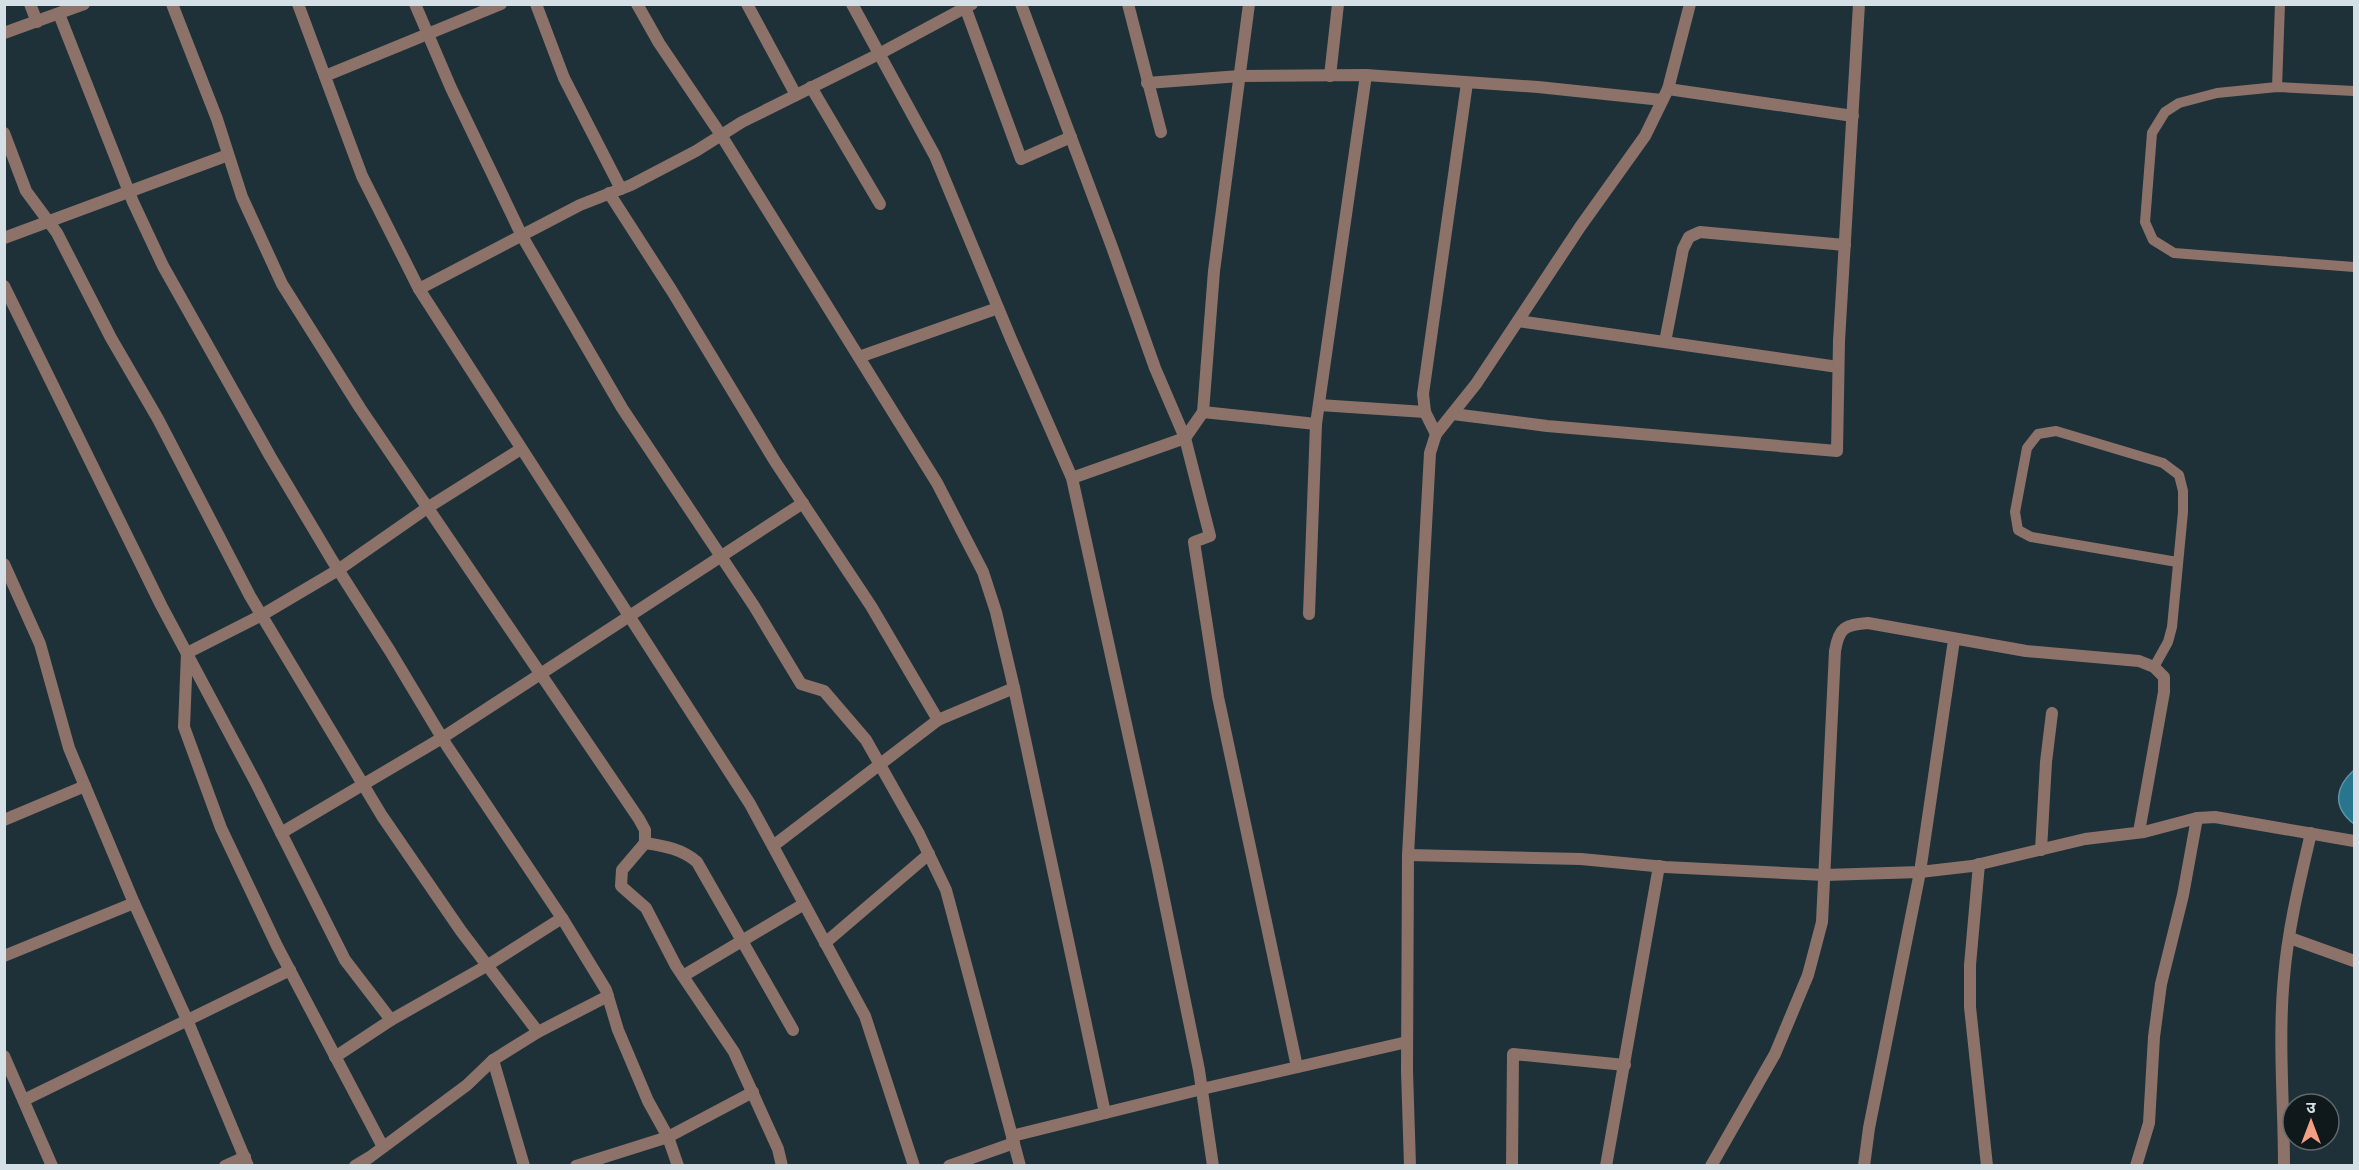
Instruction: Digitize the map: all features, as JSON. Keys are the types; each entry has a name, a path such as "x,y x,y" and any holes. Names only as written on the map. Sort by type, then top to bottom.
{"street":[{"path":"30,4 37,22"},
{"path":"4,33 84,4"},
{"path":"172,4 217,119 242,197 282,284 360,408 539,675 623,792 645,830 645,843 622,870 621,886 646,908 683,976 734,1052 778,1149 782,1166"},
{"path":"298,4 362,176 419,289 750,804 865,1016 914,1166"},
{"path":"415,4 427,35 522,236 622,408 722,558 801,684 824,691 866,740 929,854 946,890 1020,1166"},
{"path":"325,76 501,4"},
{"path":"536,4 564,78 615,191 803,503 871,606 938,720"},
{"path":"637,4 659,44 721,135 937,483 983,572 996,612 1014,688 1105,1113"},
{"path":"747,4 796,94"},
{"path":"852,4 935,156 1072,478 1157,865 1202,1089 1213,1166"},
{"path":"1021,4 1155,368 1185,438 1210,536 1194,542 1218,697 1297,1067"},
{"path":"1128,4 1161,132"},
{"path":"1072,478 1185,438 1203,412 1214,271 1249,4"},
{"path":"1330,76 1338,4"},
{"path":"1410,1166 1407,1042 1408,855 1430,453 1436,434 1476,384 1580,226 1645,136 1665,95 1690,4"},
{"path":"1453,414 1547,426 1837,451 1838,367 1859,4"},
{"path":"419,289 579,205 615,191 696,151 796,94 879,54 967,6 1021,159 1071,138"},
{"path":"58,14 129,191 163,266 338,570 442,738 562,918 608,996 618,1030 648,1101 668,1137 678,1166"},
{"path":"1147,83 1240,76 1366,75 1665,95 1853,116"},
{"path":"1309,614 1318,405 1366,75"},
{"path":"1436,434 1425,412 1423,394 1467,83"},
{"path":"810,87 880,204"},
{"path":"4,133 26,191 57,233 111,339 158,419 262,615 364,786 461,931 538,1032"},
{"path":"4,238 228,155"},
{"path":"1665,342 1683,249 1689,237 1700,232 1845,245"},
{"path":"4,286 187,653 345,960 391,1020"},
{"path":"859,357 998,308"},
{"path":"1518,321 1838,367"},
{"path":"1318,405 1425,412"},
{"path":"1203,412 1316,424"},
{"path":"187,653 262,615 338,570 427,508 521,449"},
{"path":"281,833 442,738 629,615 722,558 803,503"},
{"path":"4,564 40,644 69,748 247,1161 225,1166"},
{"path":"1711,1166 1774,1054 1808,975 1822,922 1835,651 1838,635 1849,625 1868,623 1954,640 2026,651 2139,661 2154,667 2164,677 2164,692 2139,832"},
{"path":"1864,1166 1869,1128 1920,872 1954,640"},
{"path":"187,653 184,728 221,828 290,970 383,1148"},
{"path":"773,846 938,720 1014,688"},
{"path":"2041,850 2046,762 2052,713"},
{"path":"4,820 85,786"},
{"path":"1408,855 1581,859 1659,866 1825,875 1920,872 1979,864 2085,838 2139,832 2197,818 2215,817 2355,841"},
{"path":"2136,1166 2149,1123 2154,1037 2161,984 2183,895 2197,818"},
{"path":"2284,1166 2282,1044 2284,977 2296,898 2311,833"},
{"path":"645,843 671,847 687,854 697,862 793,1030"},
{"path":"825,943 929,854"},
{"path":"1979,864 1970,965 1970,1007 1987,1166"},
{"path":"1606,1166 1659,866"},
{"path":"4,956 134,903"},
{"path":"683,976 804,904"},
{"path":"335,1057 391,1020 488,965 562,918"},
{"path":"2290,938 2355,961"},
{"path":"24,1100 188,1022 290,970"},
{"path":"355,1166 383,1148 467,1085 493,1060 538,1032 608,996"},
{"path":"949,1166 1013,1139 1105,1113 1407,1042"},
{"path":"1512,1166 1513,1054 1625,1065"},
{"path":"4,1056 52,1166"},
{"path":"493,1060 524,1166"},
{"path":"576,1166 668,1137 753,1092"}],"lane":[{"path":"2277,87 2280,4"},
{"path":"2355,91 2277,87 2217,93 2179,103 2165,112 2152,133 2145,222 2153,240 2174,253 2355,267"},
{"path":"2154,667 2168,642 2172,627 2183,512 2183,491 2179,475 2163,463 2056,431 2038,434 2027,448 2015,512 2018,530 2031,537 2177,562"}],"water":[{"path":"2354,770 2354,824 2342,811 2339,797 2343,783"}]}
